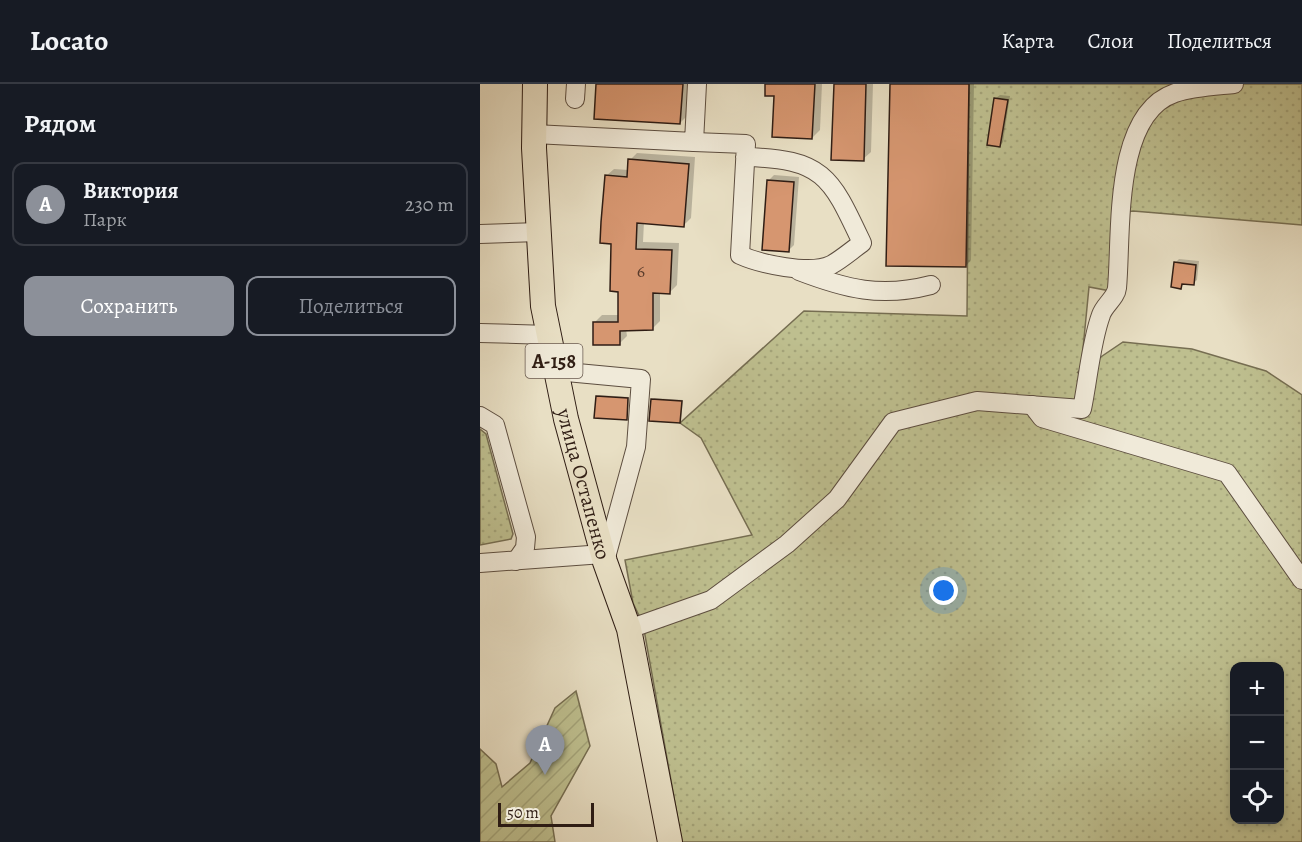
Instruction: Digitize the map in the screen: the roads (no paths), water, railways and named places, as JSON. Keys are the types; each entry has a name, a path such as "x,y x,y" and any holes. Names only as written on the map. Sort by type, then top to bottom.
{"main road":[{"name":"улица Остапенко","path":"535,84 534,134 543,306 566,419 604,558 629,629"},
{"name":"А-158","path":"629,629 670,842"}],"lane":[{"path":"694,142 697,84"},
{"path":"629,629 711,600 787,544 837,499 893,422 977,401 1082,409 1101,314 1116,292 1123,183 1129,153 1144,120 1174,93 1234,84"},
{"path":"534,134 746,144 740,255 758,263 793,268 860,290 903,292 931,285"},
{"path":"746,157 794,161 822,174 841,198 862,243 830,266 793,268"},
{"path":"480,234 539,232"},
{"path":"480,333 549,335"},
{"path":"480,563 604,558 636,447 641,379 556,371"},
{"path":"1032,405 1042,418 1227,473 1302,580"},
{"path":"480,416 495,425 526,537 525,548 516,561"}],"place":[{"name":"Виктория","path":"545,775"}]}
